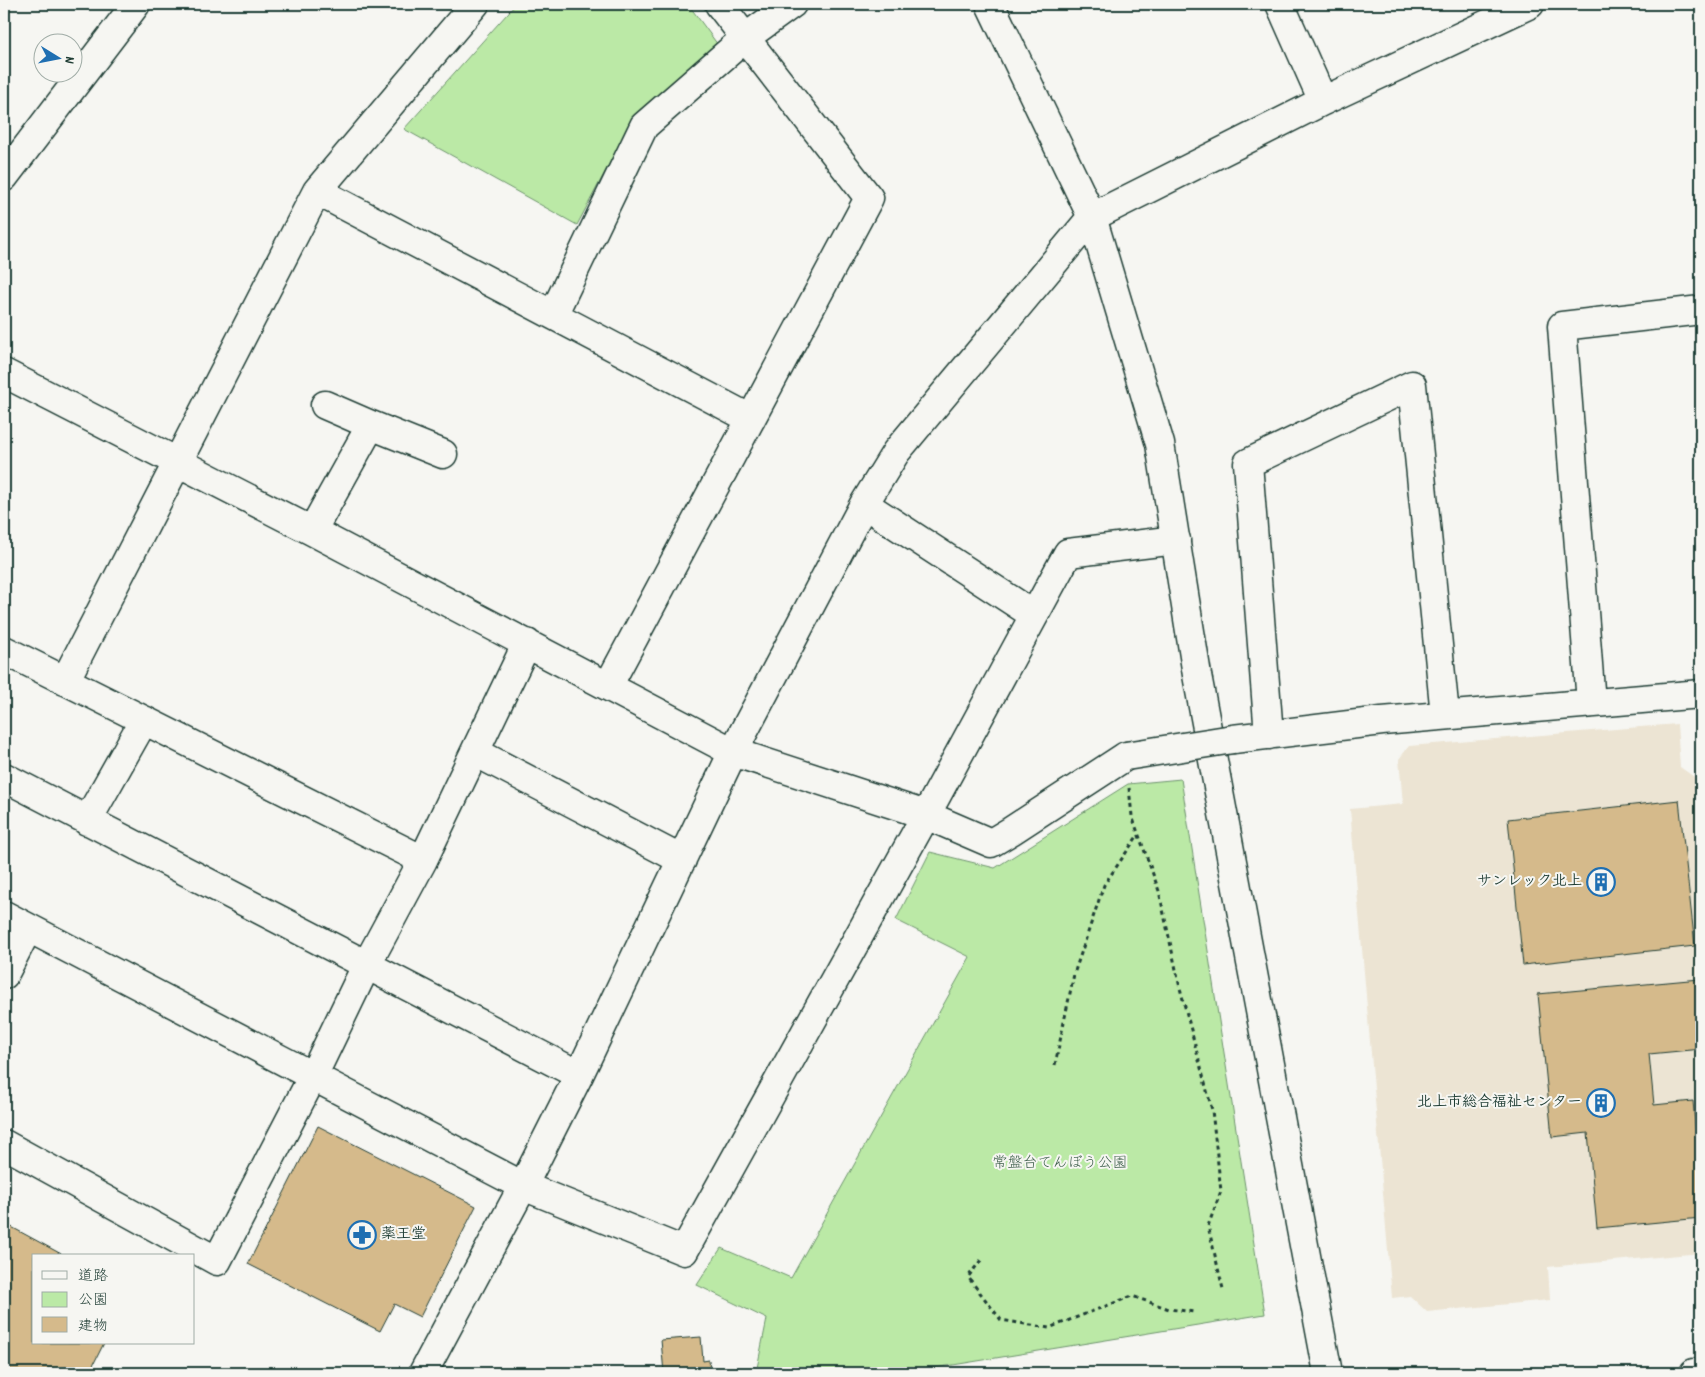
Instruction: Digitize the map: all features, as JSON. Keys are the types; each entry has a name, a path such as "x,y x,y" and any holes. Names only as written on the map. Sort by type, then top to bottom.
{"street":[{"path":"4,177 136,4"},
{"path":"66,681 317,191 475,4"},
{"path":"608,686 869,198 719,4"},
{"path":"553,315 644,126 745,38 792,4"},
{"path":"990,4 1092,217 1160,444 1199,685 1328,1373"},
{"path":"1280,4 1323,101"},
{"path":"423,1373 523,1186 579,1076 733,752 864,504 896,452 1092,217 1323,101 1530,4"},
{"path":"317,191 751,419"},
{"path":"1591,703 1562,326 1701,310"},
{"path":"4,373 178,461 733,752 926,815 990,843 1011,832 1126,756 1382,720 1701,694"},
{"path":"1269,735 1248,463 1412,385 1444,715"},
{"path":"325,405 443,454"},
{"path":"312,531 371,425"},
{"path":"864,504 1034,615"},
{"path":"4,915 523,1186 684,1251 926,815 1068,553 1176,540"},
{"path":"4,1144 217,1261 366,966 423,860 527,643"},
{"path":"4,650 423,860"},
{"path":"87,821 144,720"},
{"path":"475,752 682,860"},
{"path":"4,777 579,1076"},
{"path":"4,975 28,928"},
{"path":"1694,1373 1701,1373"}],"path":[{"path":"1126,756 1132,816 1159,891 1180,988 1212,1110 1221,1191 1208,1226 1223,1289"},
{"path":"1055,1065 1074,974 1104,886 1138,834"},
{"path":"981,1260 968,1277 1001,1320 1049,1328 1132,1296 1170,1309 1195,1312"}],"shaded area":[{"path":"1677,724 1680,767 1697,779 1701,779 1701,1253 1548,1267 1550,1300 1427,1312 1410,1296 1392,1298 1350,809 1403,804 1399,759 1409,746"}],"green space":[{"path":"516,4 688,4 718,45 633,119 577,225 404,129"},
{"name":"常盤台てんぼう公園","path":"1181,779 1265,1314 904,1373 756,1373 767,1319 697,1285 721,1248 791,1278 970,957 896,920 930,852 995,868 1128,784"}],"building":[{"name":"サンレック北上","path":"1679,800 1695,946 1523,965 1508,819"},
{"name":"北上市総合福祉センター","path":"1700,979 1701,1049 1649,1054 1654,1105 1693,1101 1701,1193 1701,1218 1597,1228 1588,1133 1552,1137 1538,994"},
{"name":"薬王堂","path":"318,1126 476,1206 420,1317 394,1304 380,1331 248,1264"},
{"path":"4,1223 61,1254 32,1254 32,1344 104,1344 89,1373 4,1373"},
{"path":"701,1337 703,1361 709,1360 710,1373 664,1373 661,1340"}],"place":[{"name":"サンレック北上","path":"1601,882"},
{"name":"北上市総合福祉センター","path":"1601,1103"},
{"name":"薬王堂","path":"362,1235"}]}
